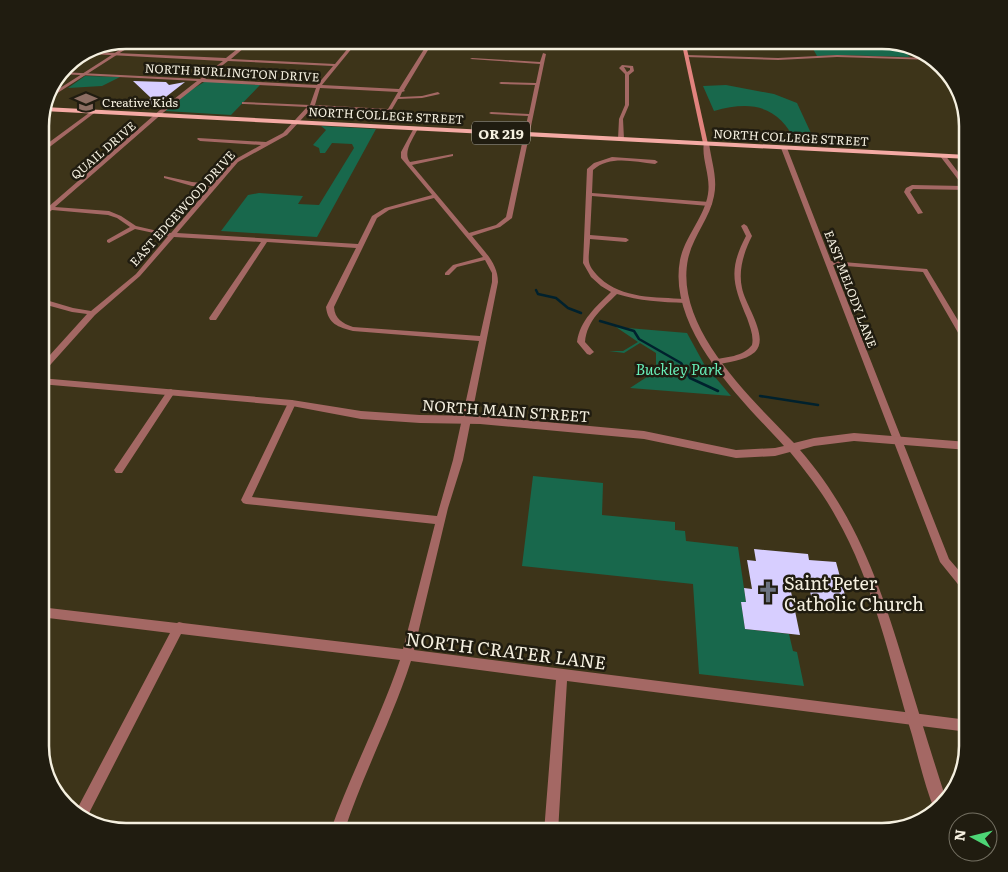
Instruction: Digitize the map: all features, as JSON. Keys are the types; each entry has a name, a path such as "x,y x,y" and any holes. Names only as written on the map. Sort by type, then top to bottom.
{"main road":[{"path":"685,49 706,143"},
{"name":"NORTH COLLEGE STREET","path":"51,109 959,157"}],"street":[{"path":"56,93 124,49"},
{"name":"QUAIL DRIVE","path":"51,208 158,114 240,49"},
{"name":"EAST EDGEWOOD DRIVE","path":"49,361 92,313 138,275 242,156 285,134 298,122 311,107 318,87 348,49"},
{"path":"244,103 389,110 427,49"},
{"path":"100,53 336,65"},
{"path":"468,235 498,226 509,218 536,84 544,54"},
{"path":"687,56 778,60 837,56 920,59"},
{"path":"472,59 542,63"},
{"name":"NORTH BURLINGTON DRIVE","path":"70,73 402,91"},
{"path":"621,139 621,119 627,104 627,74"},
{"path":"501,83 536,84"},
{"path":"398,98 422,97 438,92"},
{"path":"49,145 95,111"},
{"path":"491,113 530,115"},
{"path":"340,823 407,655 448,488 458,460 495,282 495,273 487,258 404,158 404,152 416,128"},
{"path":"200,139 266,144"},
{"path":"706,143 712,183 709,204 685,252 682,282 685,301 700,337 714,362 792,448 829,494 866,566 938,798"},
{"name":"EAST MELODY LANE","path":"784,148 849,311 851,323 945,562 959,578"},
{"path":"408,164 451,155"},
{"path":"943,156 959,177"},
{"path":"655,162 619,159 601,161 590,169 586,263 589,270 601,284 616,291 644,298 685,301"},
{"path":"166,177 192,184 215,186"},
{"path":"920,213 907,192 908,189 912,187 959,188"},
{"path":"589,194 709,204"},
{"path":"436,196 380,212 371,222 330,307 331,315 334,320 354,329 483,340"},
{"path":"51,208 109,213 134,227 173,235 359,246"},
{"path":"714,362 750,353 756,346 758,337 743,305 738,288 739,259 749,236 744,226"},
{"path":"109,241 134,227"},
{"path":"587,237 626,240"},
{"path":"213,318 265,240"},
{"path":"447,274 455,266 487,258"},
{"path":"830,263 925,270 959,328"},
{"path":"590,352 581,342 581,332 587,321 616,291"},
{"path":"49,303 72,310 92,313"},
{"name":"NORTH MAIN STREET","path":"49,382 292,403 370,416 466,419 644,434 736,454 761,454 814,442 854,437 959,445"},
{"path":"119,470 171,392"},
{"path":"292,403 246,500 440,520"},
{"name":"NORTH CRATER LANE","path":"49,613 562,674 959,725"},
{"path":"83,810 178,627"},
{"path":"552,823 562,674"}],"green space":[{"path":"813,49 897,50 910,57 840,55 817,56"},
{"path":"85,76 120,77 102,86 68,88"},
{"path":"206,81 260,85 231,115 165,111 186,93"},
{"path":"726,85 774,94 797,103 816,144 797,144 782,121 763,109 741,106 714,111 703,86"},
{"path":"321,126 376,129 317,237 221,231 248,195 259,193 303,196 298,204 319,205 354,148 352,144 332,143 325,153 320,153 319,148 313,145 326,130"},
{"name":"Buckley Park","path":"616,327 687,333 704,364 731,396 630,388 656,371 656,353 640,343 624,353 609,351 623,351 638,342"},
{"path":"533,476 603,483 602,515 675,522 675,530 685,531 686,541 738,547 746,602 741,602 745,629 789,634 793,651 797,652 804,686 699,674 693,584 522,566"}],"building":[{"path":"133,81 166,82 169,85 185,82 153,107 140,106 151,98"},
{"name":"Saint Peter Catholic Church","path":"754,549 808,554 809,560 836,562 849,610 814,607 808,584 789,582 800,635 745,629 741,602 746,602 744,588 752,589 747,560 756,561"}],"waterway":[{"path":"536,290 538,294 556,298 568,308 581,313"},
{"path":"600,321 634,331 639,339 681,363 690,378 718,391"},
{"path":"760,396 818,405"}],"place":[{"name":"Creative Kids","path":"86,102"},
{"name":"Saint Peter Catholic Church","path":"768,592"}]}
